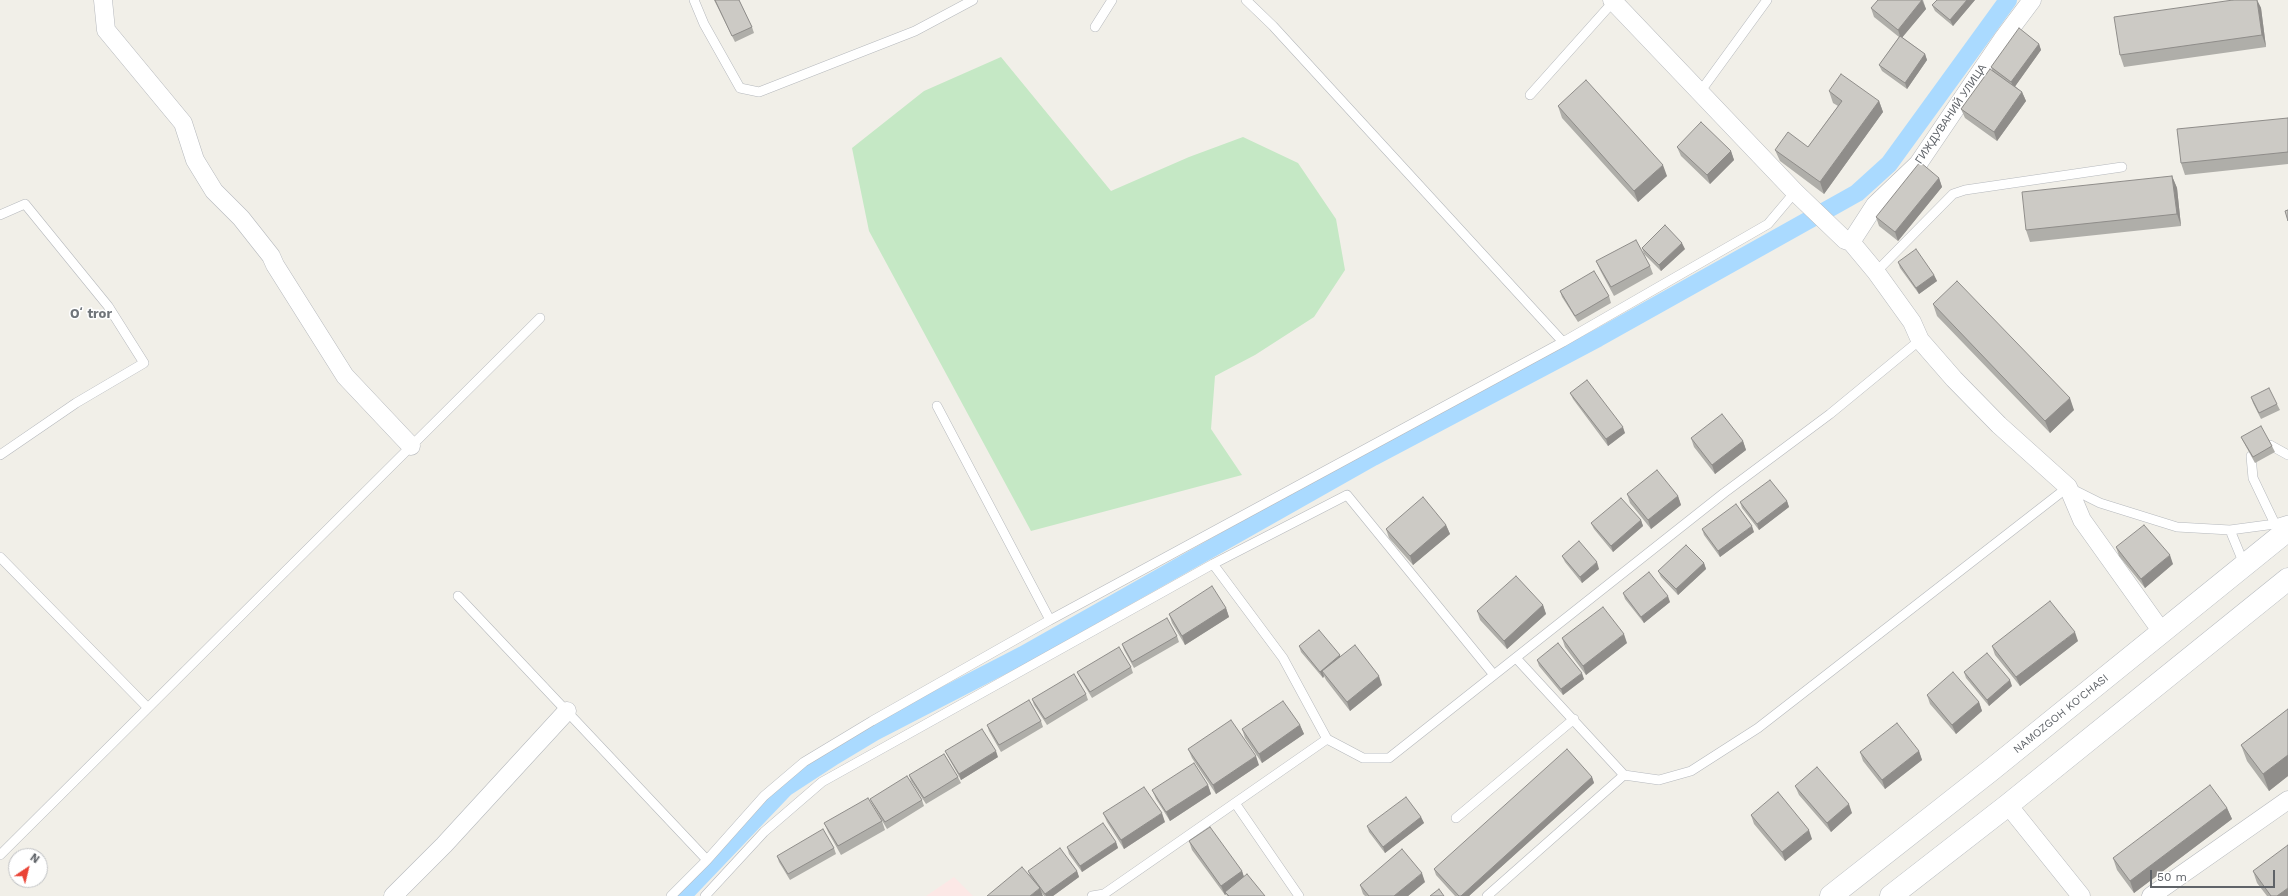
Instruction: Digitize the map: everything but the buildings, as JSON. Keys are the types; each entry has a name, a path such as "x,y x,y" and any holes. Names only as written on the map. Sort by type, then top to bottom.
{"main road":[{"name":"NAMOZGOH KO'CHASI","path":"1831,896 2162,632 2244,564 2281,527"},
{"path":"1891,896 2008,805 2288,579"}],"street":[{"path":"103,0 106,30 183,123 195,160 214,191 241,218 271,256 275,265 345,376 411,446"},
{"name":"ГИЖДУВАНИЙ УЛИЦА","path":"1848,241 1875,205 1918,164 2002,40 2032,0"},
{"path":"1612,1 1795,192 1848,241 1876,272 1912,322 1920,340 1954,379 1999,425 2068,488 2082,520 2162,632"},
{"path":"393,896 444,845 567,711"},
{"path":"2151,896 2288,800"},
{"path":"2008,805 2081,896"}],"lane":[{"path":"694,0 704,24 740,88 759,92 914,31 973,0"},
{"path":"1095,27 1112,0"},
{"path":"1246,0 1284,38 1563,342"},
{"path":"1700,92 1768,0"},
{"path":"1530,95 1612,1"},
{"path":"1876,272 1953,194 1965,190 2122,167"},
{"path":"671,896 707,860 764,796 804,762 872,721 1050,620 1563,342 1768,224 1795,192"},
{"path":"0,215 25,204 108,306 144,363 76,403 0,455"},
{"path":"0,855 540,318"},
{"path":"1213,564 1283,658 1327,739 1363,758 1389,758 1724,493 1830,414 1920,340"},
{"path":"937,406 1050,620"},
{"path":"2270,445 2288,455"},
{"path":"2251,456 2253,478 2281,527"},
{"path":"1516,658 1574,719 1624,775 1659,780 1691,771 1751,732 2068,488 2100,503 2177,527 2230,530 2281,527 2288,520"},
{"path":"705,896 764,832 822,782 1213,564 1346,495 1494,675"},
{"path":"2230,530 2244,564"},
{"path":"0,557 148,708"},
{"path":"458,596 707,860"},
{"path":"1456,818 1574,719"},
{"path":"1092,896 1105,895 1327,739"},
{"path":"1488,896 1624,775"},
{"path":"1235,803 1300,896"}],"shaded area":[{"path":"954,877 973,896 926,896"}],"green space":[{"path":"1001,57 1111,191 1189,157 1243,137 1298,163 1336,219 1345,270 1314,317 1255,355 1215,376 1211,429 1242,475 1031,531 869,231 852,148 924,91"}],"waterway":[{"path":"682,896 785,788 874,732 1023,655 1373,457 1598,338 1857,193 1889,164 2008,0"}],"district":[{"name":"Oʻtror","path":"91,314"}]}
